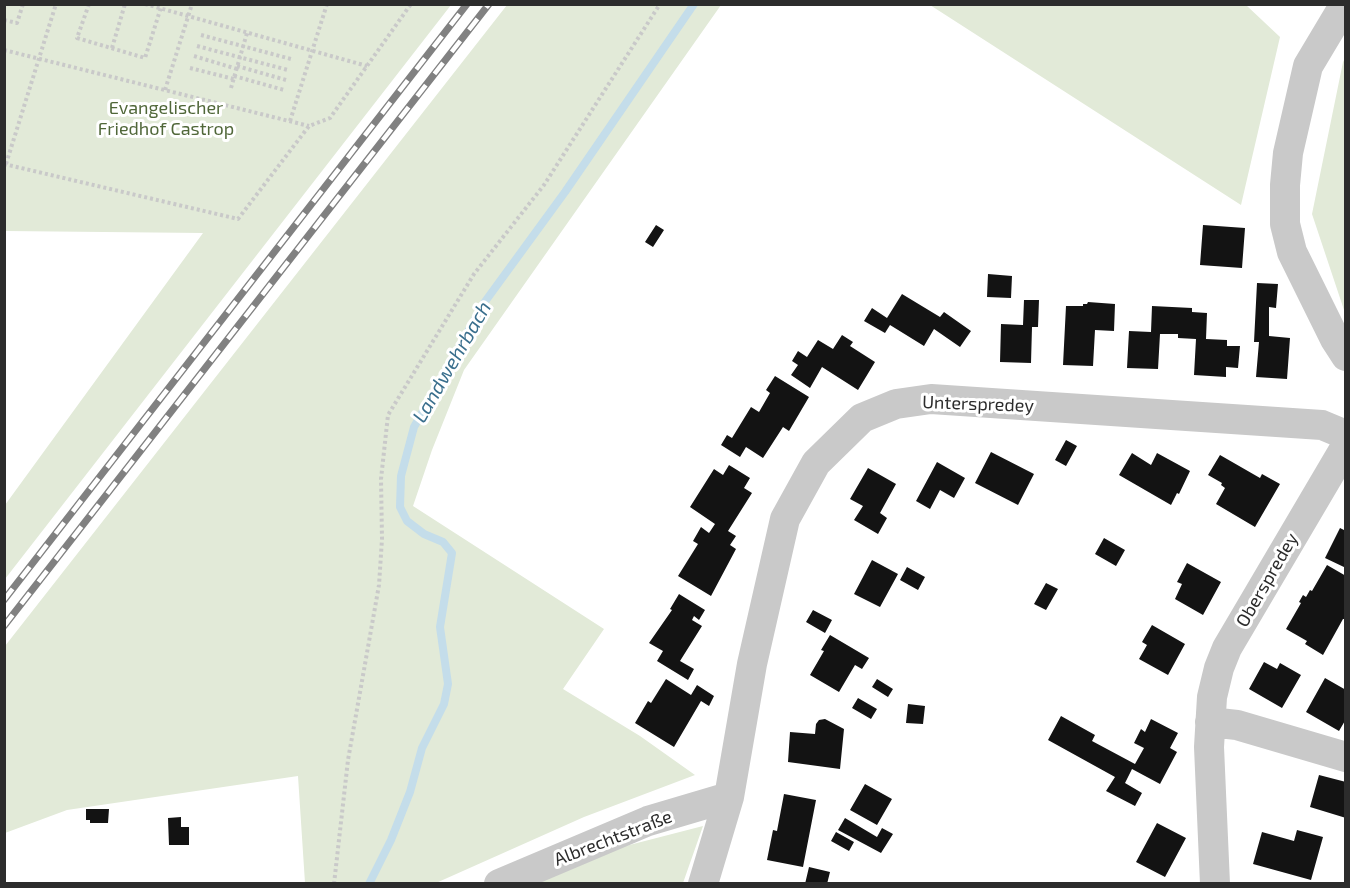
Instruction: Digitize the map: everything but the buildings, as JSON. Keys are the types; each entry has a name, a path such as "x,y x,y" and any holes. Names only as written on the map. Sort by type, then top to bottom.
{"street":[{"path":"1345,4 1308,66 1288,153 1285,224 1292,252 1346,357"},
{"name":"Unterspredey","path":"703,884 729,797 752,664 786,519 816,463 862,418 896,404 931,399 1322,425 1346,435"},
{"name":"Oberspredey","path":"1215,884 1209,747 1212,697 1219,668 1227,648 1346,446"},
{"path":"1210,722 1237,725 1346,757"},
{"name":"Albrechtstraße","path":"499,884 648,821 729,797"}],"path":[{"path":"4,20 17,23 23,4"},
{"path":"56,4 5,164 238,219 309,126 330,118 411,4"},
{"path":"89,4 77,38 145,58 162,7"},
{"path":"112,48 125,4"},
{"path":"145,4 367,66"},
{"path":"165,90 192,4"},
{"path":"290,121 327,4"},
{"path":"334,884 348,760 379,585 382,539 381,479 387,415 474,274 544,185 660,4"},
{"path":"231,88 247,33"},
{"path":"201,35 291,59"},
{"path":"197,46 288,70"},
{"path":"4,50 309,126"},
{"path":"194,56 286,80"},
{"path":"190,68 284,90"}],"green space":[{"name":"Evangelischer Friedhof Castrop","path":"5,4 451,5 5,579 5,505 203,233 5,231"},
{"path":"507,5 721,5 464,370 432,450 413,506 604,629 563,689 640,736 695,775 584,817 436,883 305,883 298,776 67,810 5,833 5,646"},
{"path":"930,5 1246,5 1280,37 1241,205"},
{"path":"1345,58 1345,313 1312,214"},
{"path":"703,826 683,883 522,884 610,850"}],"waterway":[{"name":"Landwehrbach","path":"369,884 391,840 410,792 422,748 444,704 448,684 440,627 452,553 443,542 424,534 407,521 400,507 401,476 414,427 484,303 565,192 694,4"}],"railway":[{"path":"4,600 467,4"},
{"path":"4,626 489,4"}]}
